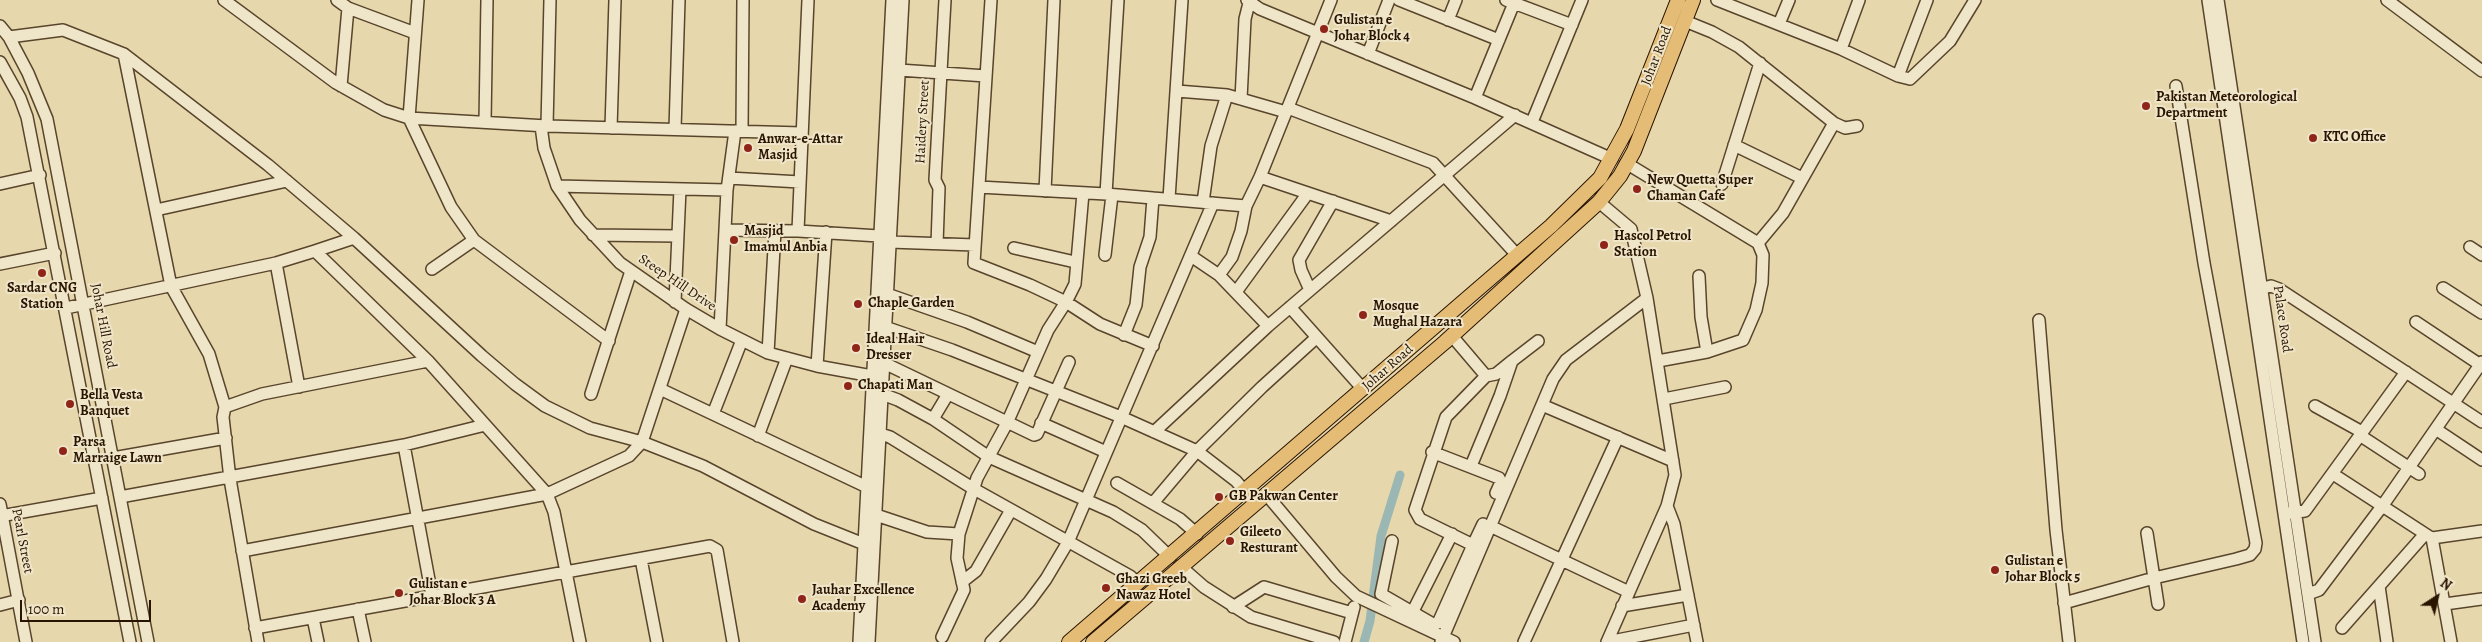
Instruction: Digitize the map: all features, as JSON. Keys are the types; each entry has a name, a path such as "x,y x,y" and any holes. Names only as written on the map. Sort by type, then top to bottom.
{"main road":[{"name":"Johar Road","path":"1096,641 1175,562 1196,534 1517,255 1600,178 1612,159 1650,76 1677,0"},
{"name":"Johar Road","path":"1069,642 1138,584 1175,562 1261,498 1452,336 1599,202 1634,151 1693,0"}],"street":[{"path":"224,0 301,59 341,86 384,110 409,118 544,126 802,133"},
{"path":"336,0 348,8 415,33"},
{"path":"418,0 409,118 452,207 474,240 609,341"},
{"path":"485,122 487,0"},
{"name":"Steep Hill Drive","path":"550,0 544,148 557,186 594,235 610,253 631,271 675,302 720,329 768,353 816,366 872,376"},
{"path":"611,128 615,0"},
{"path":"675,129 679,0"},
{"path":"720,329 729,178 738,131 743,0"},
{"path":"798,231 808,0"},
{"path":"869,642 876,514 872,376 892,0"},
{"path":"859,642 867,486 882,394 903,0"},
{"name":"Haidery Street","path":"937,244 939,188 936,180 945,0"},
{"path":"991,0 974,263 1030,285 1066,302 1100,324 1153,346"},
{"path":"1045,191 1054,0"},
{"path":"1105,254 1118,0"},
{"path":"1170,199 1182,0"},
{"path":"1219,275 1232,257 1241,231 1246,206 1260,177 1331,0"},
{"path":"1368,54 1389,0"},
{"path":"1400,0 1499,40"},
{"path":"1448,20 1456,0"},
{"path":"1532,122 1582,0"},
{"path":"1717,0 1841,49 1906,79 1914,78 1950,41 1975,0"},
{"path":"1779,24 1789,0"},
{"path":"1841,49 1859,0"},
{"path":"1898,76 1927,0"},
{"name":"Palace Road","path":"2208,0 2289,513 2308,594 2315,642"},
{"name":"Palace Road","path":"2218,0 2263,288 2303,642"},
{"path":"2387,0 2482,71"},
{"path":"1241,99 1245,20 1248,1 1318,33 1532,122 1612,159"},
{"path":"1475,98 1499,40 1510,2 1572,25"},
{"path":"341,86 348,8"},
{"path":"1685,21 1712,32 1760,64 1834,123 1845,128 1857,126"},
{"name":"Johar Hill Road","path":"0,26 9,37 38,95 47,119 148,642"},
{"path":"9,37 63,30 124,54 287,181 354,238 482,356 545,406 590,428 642,442 703,466 814,524 864,544"},
{"path":"124,54 171,286 209,354 225,407 230,479 258,642"},
{"path":"0,62 28,117 130,642"},
{"path":"1722,184 1760,64"},
{"path":"900,70 986,76"},
{"path":"2064,603 2154,578 2250,555 2254,552 2256,542 2204,263 2176,86"},
{"path":"1177,91 1226,96 1287,110 1433,163 1517,255"},
{"path":"991,642 1029,602 1046,580 1068,542 1153,346 1191,256 1208,203 1211,146 1226,96"},
{"path":"1154,432 1268,326 1515,115"},
{"path":"1758,243 1783,213 1834,123"},
{"path":"1734,145 1802,178"},
{"path":"1626,164 1758,243 1764,255 1762,283 1756,310 1743,340 1707,352 1658,361"},
{"path":"0,184 40,176"},
{"path":"1260,177 1391,221"},
{"path":"729,178 800,182"},
{"path":"156,210 287,181"},
{"path":"557,186 728,190"},
{"path":"979,187 1170,199 1246,206"},
{"path":"675,302 680,189"},
{"path":"942,637 964,590 957,558 959,534 974,489 989,456 1008,423 1048,330 1075,284 1075,262 1083,193"},
{"path":"1236,292 1308,193"},
{"path":"1124,335 1136,305 1140,267 1150,236 1154,198"},
{"path":"1310,290 1298,260 1333,201"},
{"path":"1599,202 1631,229 1647,298 1675,475 1667,506 1607,642"},
{"path":"725,230 826,232 879,236"},
{"path":"768,353 775,231"},
{"path":"816,366 826,232"},
{"path":"594,235 678,236"},
{"path":"66,308 276,263 354,238"},
{"path":"432,268 474,240"},
{"path":"890,242 975,245"},
{"path":"2470,247 2482,255"},
{"path":"1014,248 1075,262"},
{"path":"315,251 428,361 547,494 554,512 580,642"},
{"path":"0,264 55,253"},
{"path":"1191,256 1219,275 1268,326"},
{"path":"276,263 299,386"},
{"path":"591,394 631,271"},
{"path":"1699,276 1701,317 1707,352"},
{"path":"2263,288 2271,286 2280,289 2482,422"},
{"path":"2443,288 2482,313"},
{"path":"887,294 967,322 1038,352"},
{"path":"1442,640 1553,379 1566,360 1647,298"},
{"path":"1290,307 1363,389"},
{"path":"242,551 547,494 629,456 642,442 686,309"},
{"path":"2039,320 2069,642"},
{"path":"2308,594 2319,590 2383,505 2414,471 2436,430 2481,364 2416,322"},
{"path":"885,328 952,350 1025,381 1121,417 1197,451 1236,481 1245,492 1261,498 1336,578 1361,597 1378,604 1442,640 1454,642"},
{"path":"1452,336 1486,376"},
{"path":"1153,503 1197,451 1316,338"},
{"path":"713,414 742,340"},
{"path":"1473,545 1420,519 1415,510 1432,452 1446,417 1486,376 1496,374 1538,341"},
{"path":"758,436 787,358"},
{"path":"225,407 262,394 428,361"},
{"path":"1471,466 1500,396 1512,361"},
{"path":"884,363 1034,436 1037,434 1069,362"},
{"path":"2289,513 2305,511 2406,372"},
{"path":"1664,399 1725,387"},
{"path":"660,389 867,486"},
{"path":"882,394 898,400 933,420 989,456 1112,512 1142,530 1175,562 1233,607 1251,617 1310,638 1334,642"},
{"path":"933,420 948,394"},
{"path":"1542,405 1673,461"},
{"path":"2315,406 2361,434 2414,471"},
{"path":"1041,423 1106,452"},
{"path":"120,497 230,479 404,445 485,425"},
{"path":"2436,430 2482,460"},
{"path":"875,432 890,436 974,489 1130,576 1138,584"},
{"path":"1524,642 1618,437"},
{"path":"112,458 226,438"},
{"path":"404,445 432,596"},
{"path":"1392,541 1380,590 1384,596 1412,613 1433,624 1438,623 1501,482 1499,478 1432,452"},
{"path":"2333,474 2429,536 2482,532"},
{"path":"1117,483 1180,519 1196,534"},
{"path":"1,512 102,498"},
{"path":"1667,506 1674,524 1697,642"},
{"path":"962,582 976,571 1011,510"},
{"name":"Pearl Street","path":"1,512 26,642"},
{"path":"876,514 927,532 959,534"},
{"path":"1490,526 1628,592"},
{"path":"2147,533 2158,604"},
{"path":"1412,613 1452,534"},
{"path":"2342,628 2379,586 2429,536"},
{"path":"2429,536 2445,604 2451,642"},
{"path":"255,628 714,547 717,550 733,642"},
{"path":"641,559 657,642"},
{"path":"2379,586 2387,642"},
{"path":"1233,607 1264,587 1352,613"},
{"path":"1622,606 1688,595"},
{"path":"1345,642 1352,613 1361,597"},
{"path":"2445,604 2482,599"},
{"path":"0,605 18,600"},
{"path":"358,609 365,642"},
{"path":"313,618 318,642"},
{"path":"1607,642 1694,625"}],"waterway":[{"path":"1364,642 1370,621 1381,536 1400,475"}],"place":[{"name":"Gulistan e Johar Block 4","path":"1324,29"},
{"name":"Pakistan Meteorological Department","path":"2146,106"},
{"name":"KTC Office","path":"2313,138"},
{"name":"Anwar-e-Attar Masjid","path":"748,148"},
{"name":"New Quetta Super Chaman Cafe","path":"1637,189"},
{"name":"Masjid Imamul Anbia","path":"734,240"},
{"name":"Hascol Petrol Station","path":"1604,245"},
{"name":"Sardar CNG Station","path":"42,273"},
{"name":"Chaple Garden","path":"858,304"},
{"name":"Mosque Mughal Hazara","path":"1363,315"},
{"name":"Ideal Hair Dresser","path":"856,348"},
{"name":"Chapati Man","path":"848,386"},
{"name":"Bella Vesta Banquet","path":"70,404"},
{"name":"Parsa Marraige Lawn","path":"63,451"},
{"name":"GB Pakwan Center","path":"1219,497"},
{"name":"Gileeto Resturant","path":"1230,541"},
{"name":"Gulistan e Johar Block 5","path":"1995,570"},
{"name":"Ghazi Greeb Nawaz Hotel","path":"1106,588"},
{"name":"Gulistan e Johar Block 3 A","path":"399,593"},
{"name":"Jauhar Excellence Academy","path":"802,599"}]}
